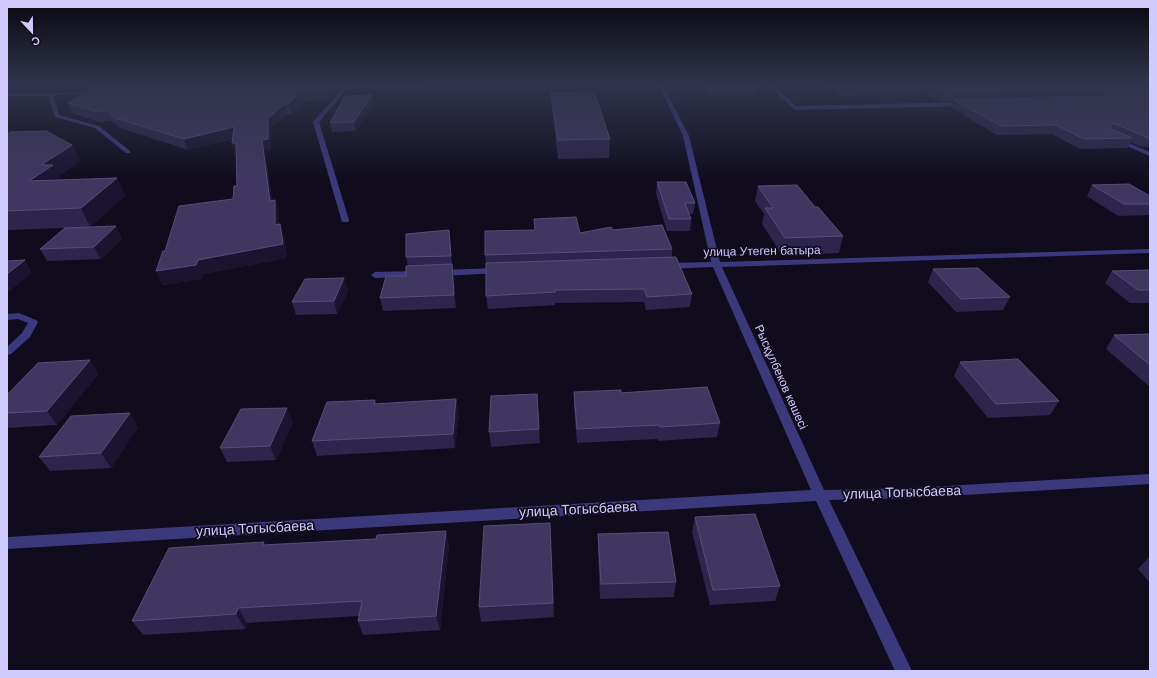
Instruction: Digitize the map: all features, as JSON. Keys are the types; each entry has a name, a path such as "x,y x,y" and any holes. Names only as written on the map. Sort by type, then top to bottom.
{"street":[{"path":"59,117 98,127 128,152"},
{"path":"321,117 316,122 345,220"},
{"name":"Рысқұлбеков көшесі","path":"677,117 686,136 716,264 820,495 904,671"},
{"path":"1109,136 1150,154"},
{"name":"улица Утеген батыра","path":"660,266 1150,251"},
{"path":"375,275 510,271"},
{"path":"7,317 19,316 33,322 26,335 7,352"},
{"name":"улица Тогысбаева","path":"7,543 820,495 912,493 1150,479"}],"building":[{"path":"114,117 270,117 268,118 268,139 262,140 270,201 275,200 275,225 280,224 283,244 198,260 196,265 156,271 163,251 165,251 179,206 233,199 234,186 237,186 236,143 232,143 234,127 184,139"},
{"path":"334,117 358,117 354,122 330,123"},
{"path":"555,117 602,117 610,139 558,140"},
{"path":"984,117 1150,117 1150,138 1116,124 1112,124 1110,126 1111,129 1132,138 1084,139 1056,125 1001,126"},
{"path":"46,131 72,145 41,165 53,165 29,181 117,178 81,208 7,211 7,134 11,132"},
{"path":"657,182 686,182 695,203 685,203 691,219 669,219"},
{"path":"1129,184 1150,196 1150,204 1124,204 1092,185"},
{"path":"797,185 815,207 818,207 843,236 785,238 765,208 773,208 758,186"},
{"path":"576,217 580,233 611,227 613,230 662,225 672,249 485,255 485,231 535,230 534,219"},
{"path":"116,226 94,247 40,249 65,228"},
{"path":"449,230 451,256 406,257 406,234"},
{"path":"676,257 692,294 647,297 644,289 555,290 555,292 486,296 486,263"},
{"path":"25,260 7,274 7,261"},
{"path":"452,264 454,295 380,298 386,276 406,276 406,266"},
{"path":"978,268 1010,297 961,299 933,269"},
{"path":"1150,270 1150,290 1138,290 1112,271"},
{"path":"344,278 334,301 292,302 305,279"},
{"path":"1150,334 1150,365 1114,335"},
{"path":"1018,359 1059,401 996,404 960,362"},
{"path":"90,360 47,411 7,413 7,395 38,363"},
{"path":"707,387 720,423 660,427 659,425 577,429 574,392 621,390 621,393"},
{"path":"537,394 539,429 489,432 491,396"},
{"path":"456,399 453,434 312,441 327,402 375,400 374,404"},
{"path":"287,408 270,446 220,448 241,409"},
{"path":"130,413 101,453 39,457 71,416"},
{"path":"755,514 780,586 713,590 695,517"},
{"path":"550,523 553,603 479,607 484,526"},
{"path":"446,531 436,616 358,621 362,601 238,608 236,614 132,621 169,548 264,542 263,545 376,539 377,535"},
{"path":"668,532 676,582 601,584 598,534"}]}
